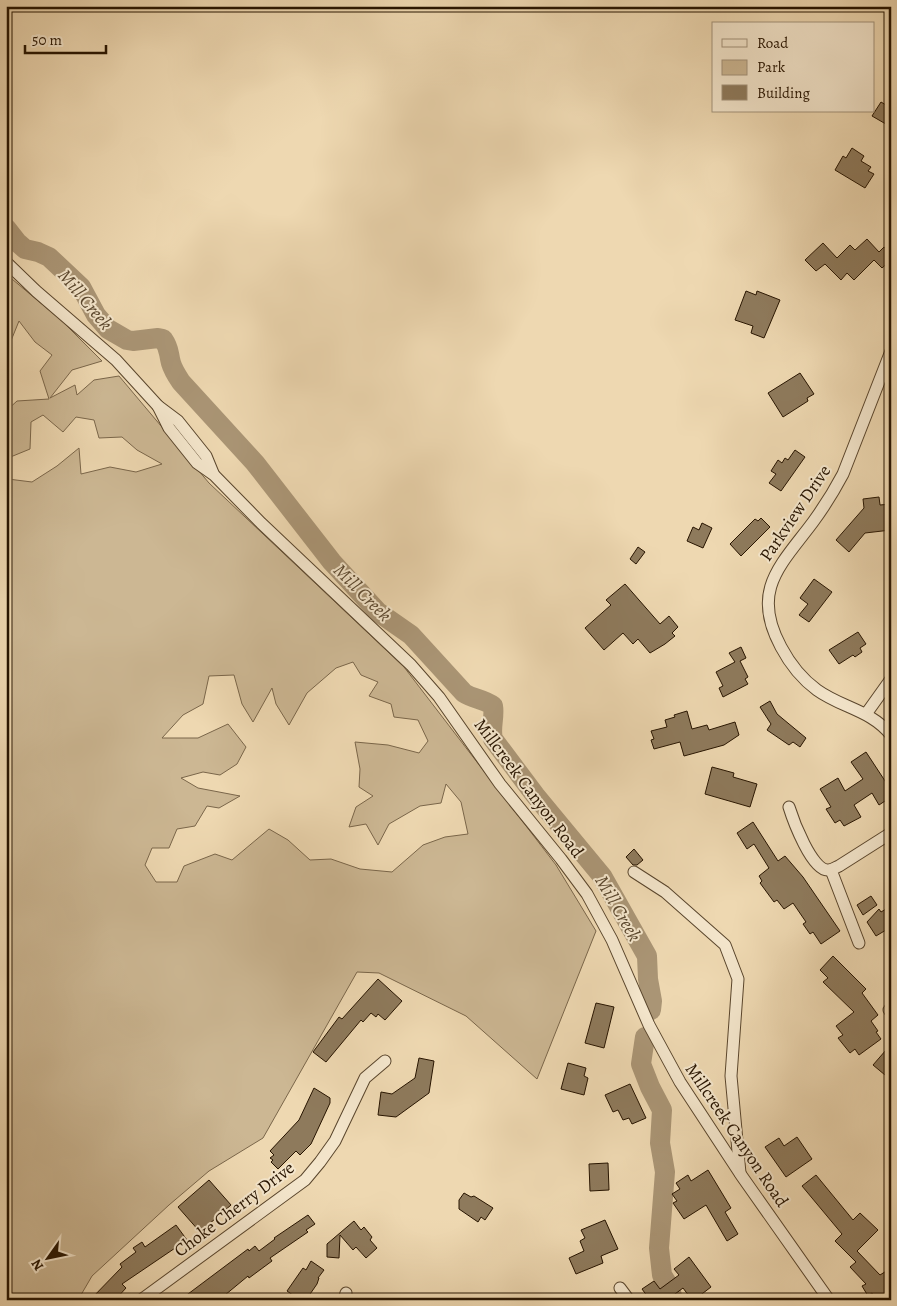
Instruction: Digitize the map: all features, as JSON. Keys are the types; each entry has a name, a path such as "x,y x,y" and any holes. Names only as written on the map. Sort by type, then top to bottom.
{"street":[{"name":"Millcreek Canyon Road","path":"6,262 116,360 158,406 178,421 206,456 214,474 267,529 411,665 439,697 500,784 586,894 608,933 658,1045 680,1082 741,1175 830,1300"},
{"name":"Parkview Drive","path":"891,351 843,474 813,523 777,570 770,590 769,608 777,640 795,669 818,690 866,714 883,726 891,735"},
{"path":"866,714 891,679"},
{"path":"789,807 796,829 815,860 823,869 831,870 891,833"},
{"path":"831,870 859,943"},
{"path":"634,872 665,892 725,945 738,979 731,1076 741,1175"},
{"name":"Choke Cherry Drive","path":"141,1300 304,1180 335,1141 365,1078 385,1061"},
{"path":"620,1288 629,1300"}],"green space":[{"path":"6,274 61,320 102,361 72,370 50,398 75,385 77,395 94,380 119,376 209,483 404,667 556,865 596,931 537,1079 466,1016 379,973 357,972 263,1138 209,1171 169,1205 92,1276 78,1300 6,1300 6,411 17,401 49,399 40,371 52,355 35,342 19,321 6,353","holes":["43,415 63,432 76,417 94,420 99,438 122,437 137,450 162,464 136,472 110,467 81,474 79,448 57,466 32,482 8,479 8,458 30,449 31,422","353,662 361,675 378,682 369,696 391,704 394,717 418,720 428,741 419,753 388,745 355,742 360,769 359,787 373,796 356,807 349,827 366,824 378,845 389,824 420,806 441,803 446,784 461,802 468,834 445,837 423,845 392,872 360,869 331,859 310,860 288,840 269,829 232,860 215,854 184,866 177,882 156,882 145,865 152,848 169,848 177,829 195,826 207,806 219,808 240,796 198,788 181,778 203,772 220,775 237,764 246,747 228,724 198,738 162,738 183,715 203,704 209,676 234,675 242,704 253,722 272,688 276,704 289,725 307,693 336,668"]}],"building":[{"path":"881,102 891,108 891,127 872,116"},
{"path":"852,148 864,156 861,161 871,167 868,171 874,174 865,188 835,170 843,156 846,158"},
{"path":"867,239 879,252 884,247 891,253 891,260 882,268 874,260 854,280 847,273 841,280 825,264 816,271 805,260 823,243 837,258 850,245 855,250"},
{"path":"746,291 756,295 757,291 780,300 764,338 751,333 753,326 735,320"},
{"path":"800,373 814,394 807,398 808,401 783,417 768,393"},
{"path":"795,450 805,457 781,491 769,483 776,474 771,471 778,460 782,463 785,458 788,460"},
{"path":"879,497 880,505 891,504 891,530 865,533 849,552 836,540 864,508 863,499"},
{"path":"761,518 770,527 741,556 730,544 755,519 758,521"},
{"path":"702,523 712,528 703,548 687,541 693,527 699,530"},
{"path":"638,547 645,552 636,564 630,559"},
{"path":"814,579 832,592 809,622 799,615 808,604 800,598"},
{"path":"625,584 660,624 669,616 678,627 672,633 675,636 650,653 638,639 633,644 623,633 604,650 585,628 611,605 606,600"},
{"path":"858,632 866,644 860,648 862,652 855,657 853,655 839,664 829,650"},
{"path":"741,647 746,658 740,661 748,677 745,679 748,684 723,697 719,688 723,686 716,672 735,662 729,653"},
{"path":"770,701 777,714 806,738 800,747 793,742 789,745 767,730 771,724 760,707"},
{"path":"687,711 692,729 707,725 709,730 735,722 739,735 724,745 684,756 680,742 654,749 651,740 654,739 651,731 667,727 665,720"},
{"path":"866,752 891,790 891,797 879,805 872,793 854,805 861,817 844,826 840,820 835,823 826,809 831,807 820,789 838,778 845,791 863,779 851,762"},
{"path":"712,767 734,773 733,777 757,784 750,807 705,794"},
{"path":"753,822 778,861 785,856 803,877 840,931 821,944 813,932 810,934 803,924 806,922 793,903 784,909 777,900 774,902 760,883 762,881 759,876 769,868 754,844 747,849 737,833"},
{"path":"634,849 643,860 637,865 633,865 626,857"},
{"path":"871,896 877,905 863,915 857,905"},
{"path":"891,906 891,927 876,936 867,922 879,909 881,912"},
{"path":"833,956 866,989 862,993 878,1015 871,1021 881,1039 859,1055 855,1049 850,1053 838,1038 843,1035 836,1026 854,1012 823,982 828,978 820,970"},
{"path":"378,979 402,1001 385,1020 378,1014 376,1017 371,1013 363,1022 361,1020 326,1062 313,1052 339,1017 342,1019"},
{"path":"596,1003 614,1007 604,1048 585,1043"},
{"path":"886,1050 891,1054 891,1080 873,1065"},
{"path":"419,1058 434,1061 429,1093 396,1117 378,1115 381,1092 392,1094 415,1078"},
{"path":"568,1063 586,1068 584,1076 588,1078 584,1095 561,1089"},
{"path":"630,1084 646,1118 632,1124 629,1118 623,1120 618,1110 613,1112 605,1095"},
{"path":"314,1088 330,1098 330,1103 311,1144 300,1155 296,1151 278,1169 271,1162 273,1160 270,1158 274,1155 270,1151 299,1120"},
{"path":"797,1137 812,1159 786,1177 765,1147 779,1138 784,1146"},
{"path":"608,1163 609,1190 590,1191 589,1164"},
{"path":"708,1170 731,1208 725,1212 738,1234 727,1241 706,1205 684,1219 673,1203 677,1201 672,1194 680,1189 676,1183 688,1175 691,1181"},
{"path":"816,1175 853,1220 860,1213 878,1230 857,1251 880,1275 891,1268 891,1296 885,1300 877,1300 872,1293 868,1296 862,1286 866,1284 850,1267 856,1262 835,1241 842,1234 802,1186"},
{"path":"209,1180 231,1205 200,1232 178,1207"},
{"path":"464,1193 471,1197 474,1196 493,1208 485,1220 481,1217 478,1222 459,1209 459,1200"},
{"path":"308,1215 315,1224 306,1230 308,1232 270,1258 272,1261 249,1278 248,1276 219,1300 180,1300 248,1249 249,1251 255,1246 259,1251 274,1238"},
{"path":"605,1220 618,1249 601,1256 603,1263 576,1274 569,1258 584,1251 580,1241 585,1238 581,1230"},
{"path":"354,1221 361,1230 364,1227 372,1237 370,1240 377,1248 366,1258 356,1247 353,1250 340,1235 339,1258 327,1257 327,1244"},
{"path":"176,1225 187,1240 122,1284 126,1288 115,1300 90,1300 122,1267 120,1264 136,1252 133,1248 142,1242 145,1247"},
{"path":"689,1257 711,1287 694,1300 683,1288 667,1300 650,1300 642,1289 654,1281 660,1289 679,1275 674,1269"},
{"path":"311,1261 324,1270 306,1300 300,1300 287,1291 303,1268 306,1270"}],"waterway":[{"name":"Mill Creek","path":"6,228 25,249 49,257 81,287 96,315 108,329 127,340 163,339 168,348 173,368 181,382 255,463 332,562 378,612 411,635 464,693 493,706 493,739 535,795 602,876 647,956 648,979 652,1001 651,1010"},
{"name":"Mill Creek","path":"645,1037 641,1064 662,1110 660,1143 665,1172 659,1248 662,1275 670,1288 673,1300"}]}
